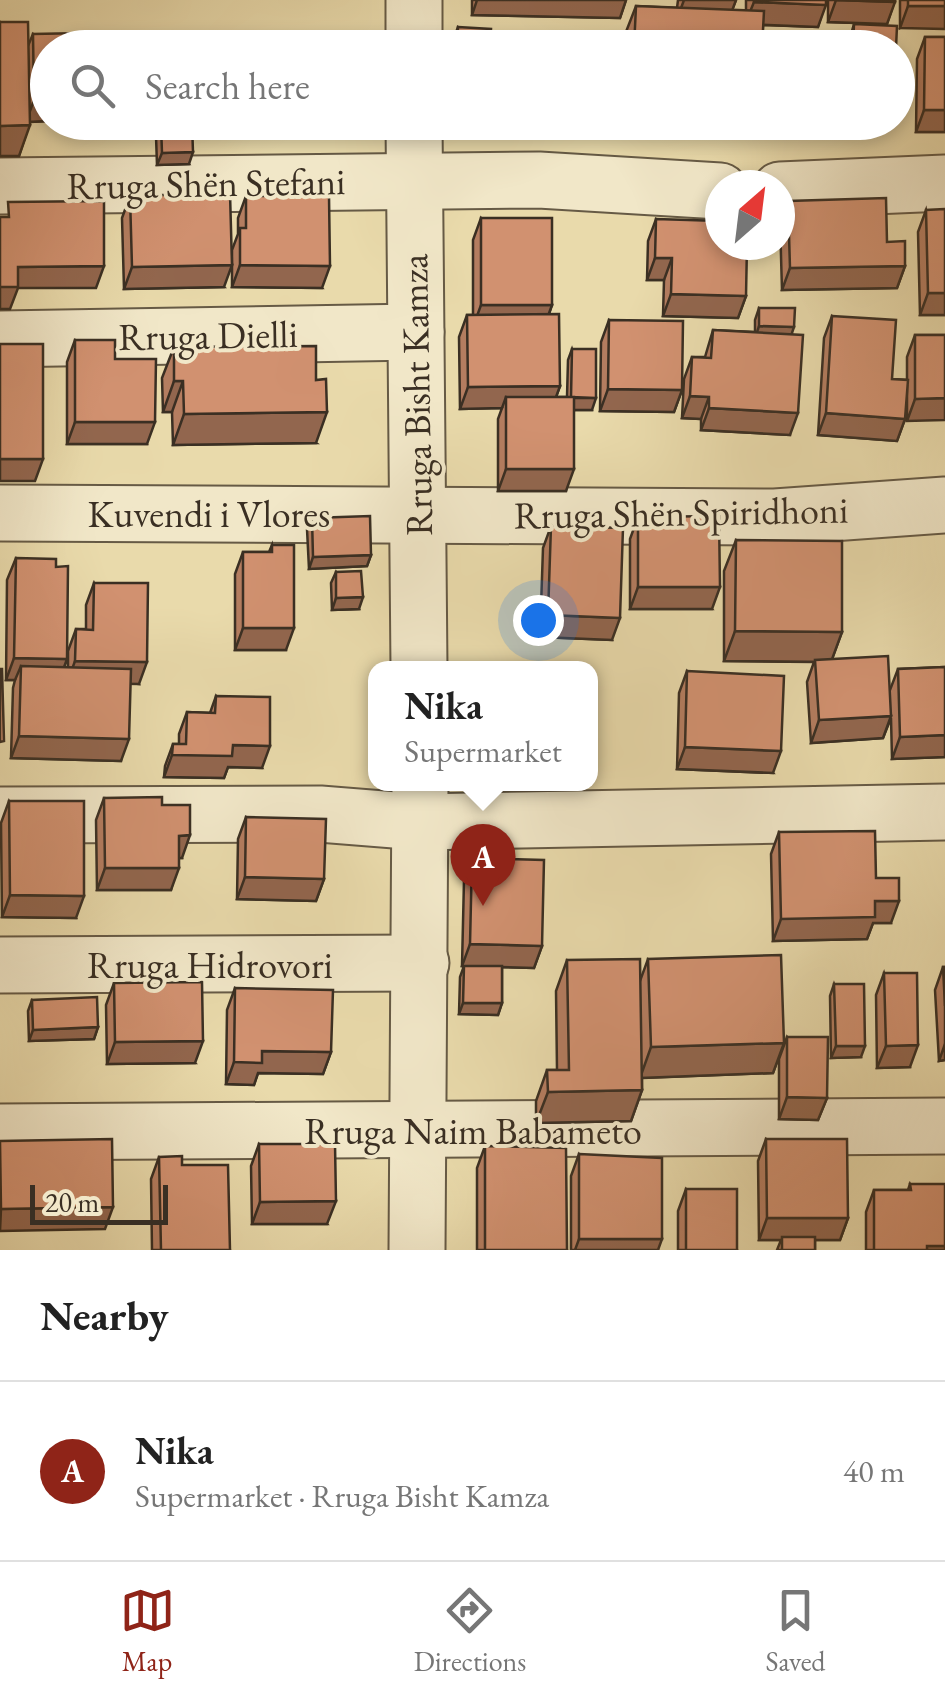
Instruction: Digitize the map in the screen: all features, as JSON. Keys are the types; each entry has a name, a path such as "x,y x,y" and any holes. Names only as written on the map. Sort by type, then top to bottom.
{"street":[{"path":"414,0 414,30"},
{"name":"Rruga Bisht Kamza","path":"413,140 419,661"},
{"name":"Rruga Shën Stefani","path":"0,186 539,180 705,191"},
{"path":"795,189 945,184"},
{"name":"Rruga Dielli","path":"0,338 416,332"},
{"name":"Rruga Shën Spiridhoni","path":"418,514 775,516 945,505"},
{"name":"Kuvendi i Vlores","path":"0,513 418,514"},
{"path":"0,815 320,814 420,803 945,812"},
{"path":"418,1250 420,803"},
{"name":"Rruga Hidrovori","path":"0,965 421,963"},
{"name":"Rruga Naim Babameto","path":"0,1132 945,1126"}],"building":[{"path":"826,0 826,5 754,2"},
{"path":"908,0 945,0 945,6 908,6"},
{"path":"636,6 764,11 763,30 635,30"},
{"path":"0,22 28,22 30,125 0,126"},
{"path":"854,24 897,26 897,30 854,30"},
{"path":"458,27 491,29 491,30 458,30"},
{"path":"925,37 945,37 945,110 924,110"},
{"path":"162,140 193,140 193,152 162,153"},
{"path":"230,193 232,265 132,267 130,196"},
{"path":"246,196 329,196 330,266 240,265 240,228 246,228"},
{"path":"886,198 887,242 905,241 905,266 790,268 790,260 795,260 795,201"},
{"path":"104,201 104,266 18,267 18,287 0,287 0,217 9,217 8,202"},
{"path":"945,209 945,293 928,293 926,210"},
{"path":"481,218 552,218 552,305 481,305"},
{"path":"656,219 705,221 705,260 747,260 746,296 671,294 672,258 655,258"},
{"path":"759,308 795,308 794,327 759,326"},
{"path":"559,314 560,386 468,387 467,315"},
{"path":"832,316 896,320 892,379 908,380 905,419 826,413"},
{"path":"609,320 683,321 682,390 608,389"},
{"path":"713,330 803,335 798,413 709,408 709,397 690,396 692,357 711,358"},
{"path":"915,335 945,335 945,398 915,399"},
{"path":"75,340 115,340 115,359 156,359 155,422 75,422"},
{"path":"0,344 43,344 43,459 0,459"},
{"path":"316,346 316,380 326,379 327,412 184,414 183,381 174,381 174,347"},
{"path":"572,349 596,349 596,398 571,397"},
{"path":"506,397 574,397 574,469 506,469"},
{"path":"370,516 371,555 313,557 312,518"},
{"path":"719,516 720,587 638,587 638,517"},
{"path":"551,526 623,528 620,618 548,615"},
{"path":"736,540 842,541 842,632 735,631"},
{"path":"272,545 294,545 294,628 243,628 243,552 272,552"},
{"path":"16,558 56,559 56,567 68,566 67,659 14,658"},
{"path":"361,571 363,597 336,598 336,572"},
{"path":"94,583 148,583 147,662 75,661 76,629 93,630"},
{"path":"888,656 891,716 819,720 815,660"},
{"path":"21,666 131,669 129,739 19,736"},
{"path":"945,667 945,735 900,737 898,669"},
{"path":"0,669 4,741 0,742"},
{"path":"687,671 784,676 781,751 685,747"},
{"path":"216,696 270,697 270,746 233,745 232,756 172,755 173,744 186,744 187,712 215,713"},
{"path":"162,797 162,805 190,805 190,835 179,836 179,868 105,868 104,798"},
{"path":"9,801 84,801 84,896 10,895"},
{"path":"246,817 326,819 324,879 245,877"},
{"path":"875,831 876,878 899,878 899,901 875,901 875,917 781,919 779,832"},
{"path":"472,858 544,860 542,946 470,944"},
{"path":"781,955 784,1043 651,1047 648,959"},
{"path":"640,959 642,1090 548,1092 547,1070 569,1070 567,960"},
{"path":"464,966 502,966 502,1003 463,1003"},
{"path":"884,973 917,973 918,1045 886,1046"},
{"path":"202,982 203,1041 115,1042 114,983"},
{"path":"834,984 864,984 865,1046 836,1046"},
{"path":"235,988 333,990 331,1052 262,1051 262,1063 234,1062"},
{"path":"97,997 98,1027 33,1030 32,1000"},
{"path":"787,1037 828,1037 827,1098 787,1097"},
{"path":"112,1139 113,1207 1,1209 0,1141"},
{"path":"766,1139 847,1139 848,1218 767,1218"},
{"path":"259,1144 335,1144 336,1201 260,1202"},
{"path":"485,1146 566,1148 567,1250 485,1250"},
{"path":"579,1154 662,1158 662,1239 579,1239"},
{"path":"182,1156 182,1165 228,1165 230,1250 161,1250 159,1157"},
{"path":"910,1184 945,1184 945,1246 874,1250 874,1190 911,1190"},
{"path":"686,1189 737,1189 737,1250 686,1250"},
{"path":"782,1237 815,1237 815,1250 782,1250"}],"place":[{"name":"Nika","path":"483,906"}]}
